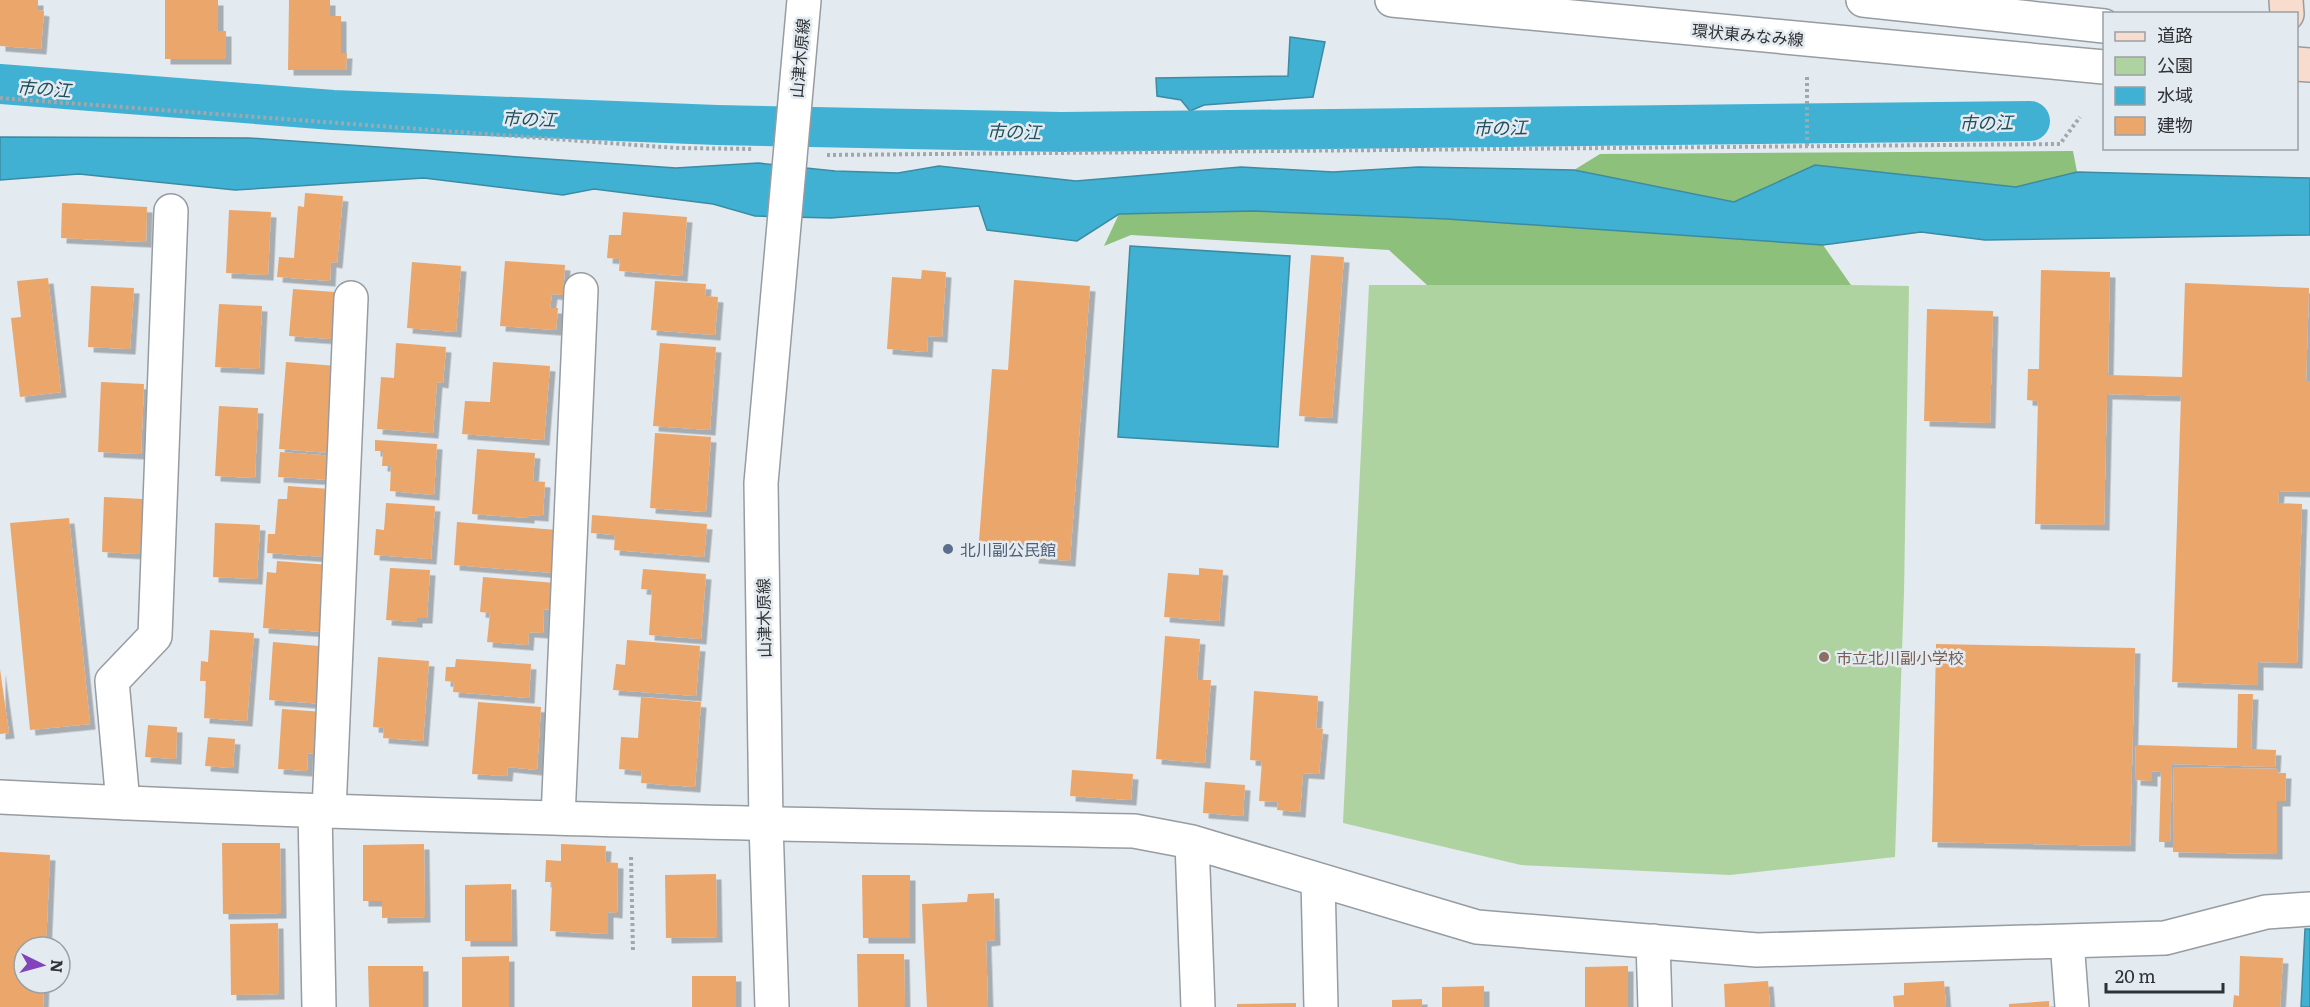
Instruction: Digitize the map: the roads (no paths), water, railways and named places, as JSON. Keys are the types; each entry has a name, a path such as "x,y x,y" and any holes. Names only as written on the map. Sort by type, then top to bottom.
{"street":[{"name":"山津木原線","path":"772,1007 766,824 761,483 804,0"},
{"name":"環状東みなみ線","path":"1392,0 2103,67"},
{"path":"1863,0 2103,26"},
{"path":"123,803 112,681 156,636 171,210"},
{"path":"558,818 581,290"},
{"path":"319,1007 322,811 351,298"},
{"path":"0,797 322,811 766,824 1134,831 1192,842 1477,927 1757,950 2164,938 2266,912 2310,909"},
{"path":"1192,842 1198,1007"},
{"path":"1318,880 1321,1007"},
{"path":"1653,941 1655,1007"},
{"path":"2067,941 2072,1007"}],"water":[{"path":"1290,37 1325,42 1313,97 1204,105 1190,111 1181,100 1157,96 1156,78 1288,76"},
{"path":"0,137 249,138 676,168 758,163 835,171 898,173 939,166 1076,181 1241,167 1333,172 1418,167 1574,170 1734,202 1815,165 2016,187 2077,172 2310,178 2310,235 1985,240 1921,232 1823,245 1447,219 1253,211 1119,214 1077,241 987,230 979,206 831,218 755,216 713,204 594,189 563,195 424,178 235,190 79,174 0,180"},
{"path":"1130,246 1290,256 1278,447 1118,437"},
{"path":"2305,929 2310,929 2310,1007 2301,1007"}],"waterway":[{"name":"市の江","path":"0,84 333,110 717,125 1061,132 2030,121"}],"place":[{"name":"北川副公民館","path":"948,549"},
{"name":"市立北川副小学校","path":"1824,657"}]}
